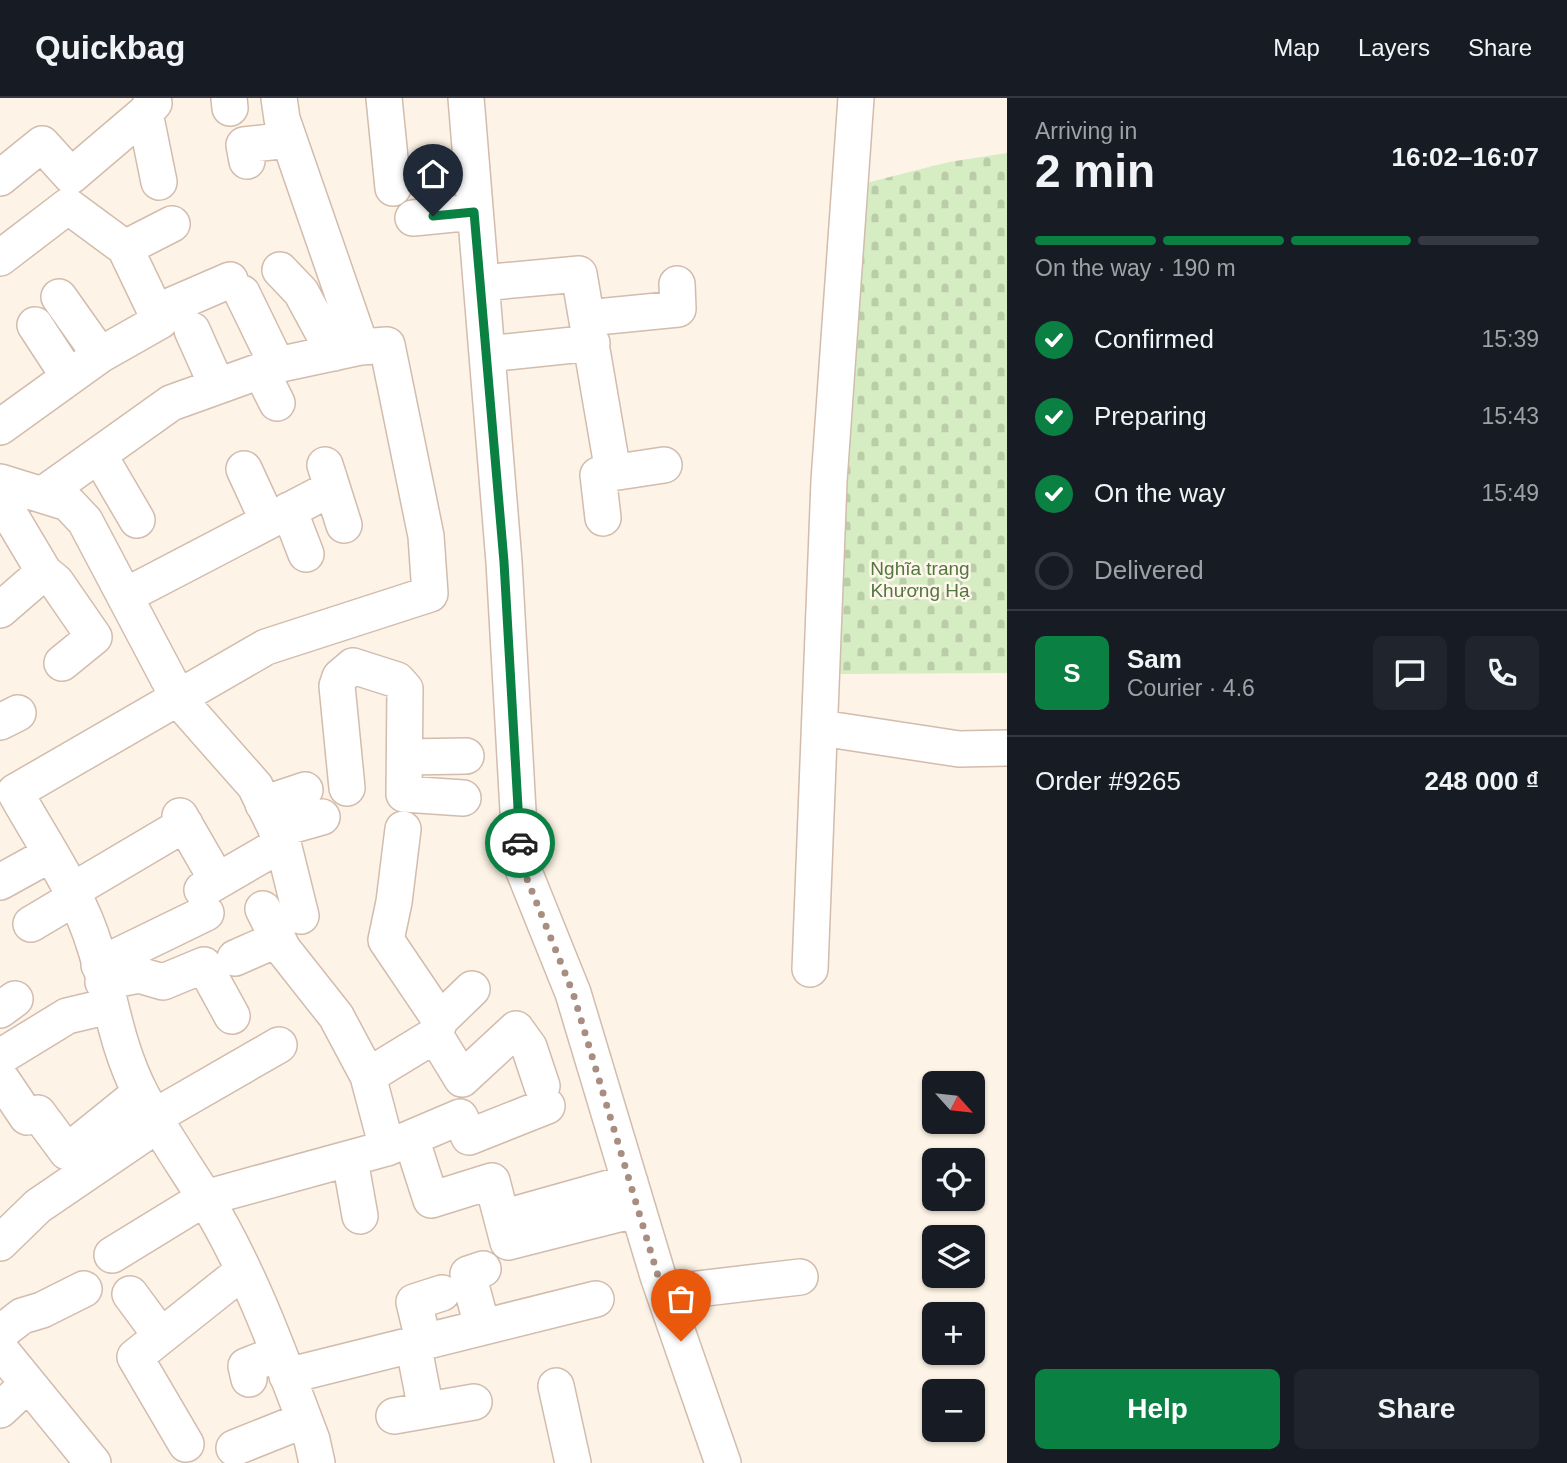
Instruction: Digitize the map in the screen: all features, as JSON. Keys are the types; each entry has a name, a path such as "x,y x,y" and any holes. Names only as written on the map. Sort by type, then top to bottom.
{"street":[{"path":"279,98 347,350"},
{"path":"384,98 393,188"},
{"path":"466,98 513,686 521,864 573,993 664,1293 723,1463"},
{"path":"810,969 830,481 856,98"},
{"path":"0,178 41,144 71,176 148,106"},
{"path":"125,248 168,212 148,106"},
{"path":"247,161 244,145 289,140"},
{"path":"0,258 68,206 125,248 160,321 100,355 0,426"},
{"path":"413,218 474,212"},
{"path":"280,270 347,350"},
{"path":"481,283 579,274 613,471"},
{"path":"487,354 678,309 677,284"},
{"path":"156,312 233,295 277,403"},
{"path":"60,297 100,355"},
{"path":"35,325 69,377"},
{"path":"192,330 217,386"},
{"path":"42,495 171,403 265,370 347,350 387,345 426,536 430,594 265,647 7,795 49,855 72,896 95,947 114,1031 151,1112 205,1198 261,1307 304,1420 317,1463"},
{"path":"99,455 137,520"},
{"path":"603,518 598,475 664,465"},
{"path":"244,469 306,554"},
{"path":"125,596 278,516 328,476 344,525"},
{"path":"0,482 68,503 78,511 178,697 192,717 255,786 274,825 281,921 336,1016 399,1143 431,1200 492,1181 508,1242 634,1196"},
{"path":"0,498 44,572 56,582 94,638 62,663"},
{"path":"0,610 44,572"},
{"path":"338,625 353,666"},
{"path":"353,666 397,680 405,689 404,794 463,798"},
{"path":"0,1057 66,1016 104,984 207,893 274,825 324,806 337,686 340,677 353,666"},
{"path":"821,728 959,749 1007,748"},
{"path":"405,757 466,756"},
{"path":"31,924 183,820 207,893"},
{"path":"112,1255 205,1198 350,1160 460,1117 469,1137 545,1096 529,1047 516,1029 462,1079 437,1028 386,940 394,902 402,830"},
{"path":"0,882 49,855"},
{"path":"235,958 281,921"},
{"path":"104,984 139,975 163,982 204,965 232,1016"},
{"path":"368,1076 437,1028 472,989"},
{"path":"0,1077 66,1152 151,1112 279,1045"},
{"path":"0,1243 38,1206 151,1112"},
{"path":"350,1160 360,1216"},
{"path":"186,1444 135,1357 243,1271"},
{"path":"664,1293 800,1277"},
{"path":"0,1333 22,1315 42,1310 84,1289"},
{"path":"130,1294 161,1336"},
{"path":"249,1379 246,1366 282,1365 418,1342 466,1297"},
{"path":"474,1402 410,1413 418,1342 414,1302 466,1297 596,1299"},
{"path":"0,1349 93,1463"},
{"path":"0,1410 28,1384"},
{"path":"556,1386 573,1463"},
{"path":"234,1448 304,1420"}],"green space":[{"name":"Nghĩa trang Khương Hạ","path":"1007,153 1007,673 828,674 862,184 949,162"}],"way so far":[{"path":"520,843 521,864 573,993 658,1276 681,1341"}],"route":[{"path":"433,216 474,212 504,562 520,843"}]}
